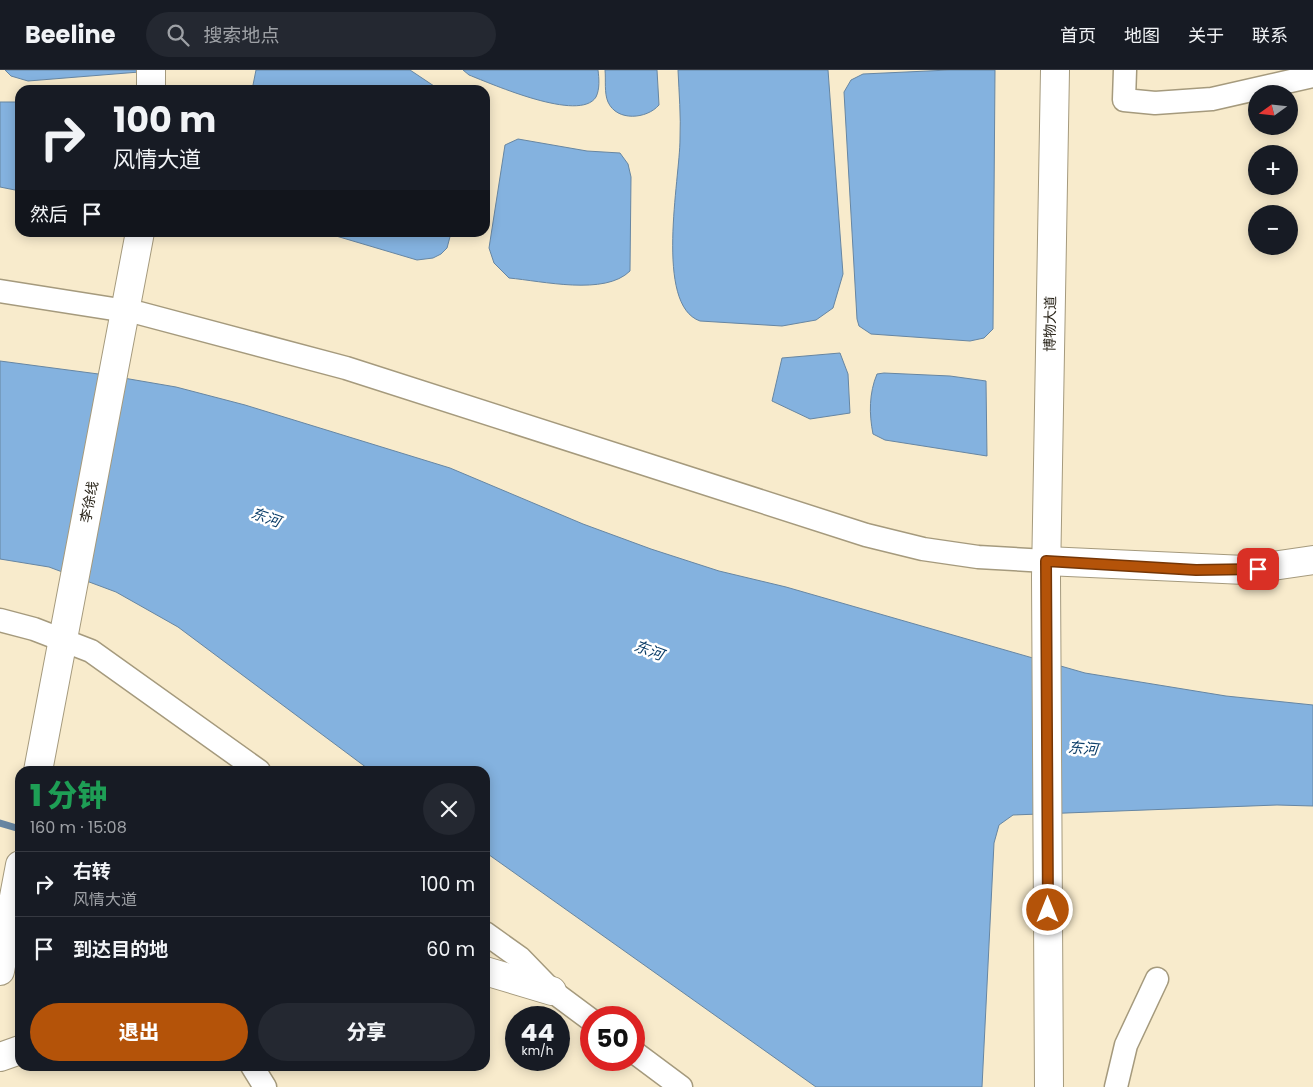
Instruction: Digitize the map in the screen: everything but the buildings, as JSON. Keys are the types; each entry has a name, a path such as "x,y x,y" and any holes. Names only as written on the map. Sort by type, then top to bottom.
{"main road":[{"path":"151,70 152,85"},
{"name":"博物大道","path":"1049,1087 1046,569 1055,70"},
{"name":"李徐线","path":"39,766 139,237"},
{"path":"1046,569 1245,570 1313,560"},
{"path":"0,971 15,892"},
{"path":"490,973 552,991"},
{"path":"0,1057 15,1052"}],"street":[{"path":"1125,70 1124,100 1155,103 1212,100 1313,76"},
{"path":"0,291 139,313 346,368 866,535 923,549 1046,569"},
{"path":"0,620 34,629 91,651 252,766"},
{"path":"490,937 520,958 552,991 580,1012"},
{"path":"1116,1087 1126,1044 1158,979"},
{"path":"645,1060 681,1087"},
{"path":"255,1071 265,1087"}],"water":[{"path":"5,70 164,70 28,81 11,76"},
{"path":"256,70 410,70 432,85 253,85"},
{"path":"463,70 598,70 599,87 596,97 587,104 573,106 555,104 496,86 469,75"},
{"path":"605,70 657,70 659,105 654,110 640,115 632,116 618,113 608,102"},
{"path":"678,70 828,70 843,274 833,308 816,320 782,326 700,321 686,310 677,291 673,267 674,210 680,130"},
{"path":"995,70 993,329 984,338 970,341 871,334 859,326 857,319 844,92 851,80 863,74"},
{"path":"0,102 15,102 15,190 0,187"},
{"path":"518,139 587,151 620,153 628,164 631,177 630,271 619,279 605,283 589,285 555,284 509,278 494,263 489,248 505,145"},
{"path":"339,237 450,237 447,248 441,254 433,258 417,260"},
{"path":"840,353 848,374 850,413 810,419 772,401 782,358"},
{"name":"东河","path":"0,361 106,375 176,387 245,405 450,468 583,524 719,571 786,587 1085,673 1226,696 1313,705 1313,806 1277,805 1013,815 999,825 994,843 982,1087 816,1087 490,856 490,766 364,766 178,627 116,592 49,567 0,559"},
{"path":"877,374 950,376 986,381 987,456 885,440 873,434 870,411 872,389"}],"waterway":[{"path":"0,823 15,828"}],"route":[{"path":"1048,910 1046,561 1196,570 1258,569"}]}
